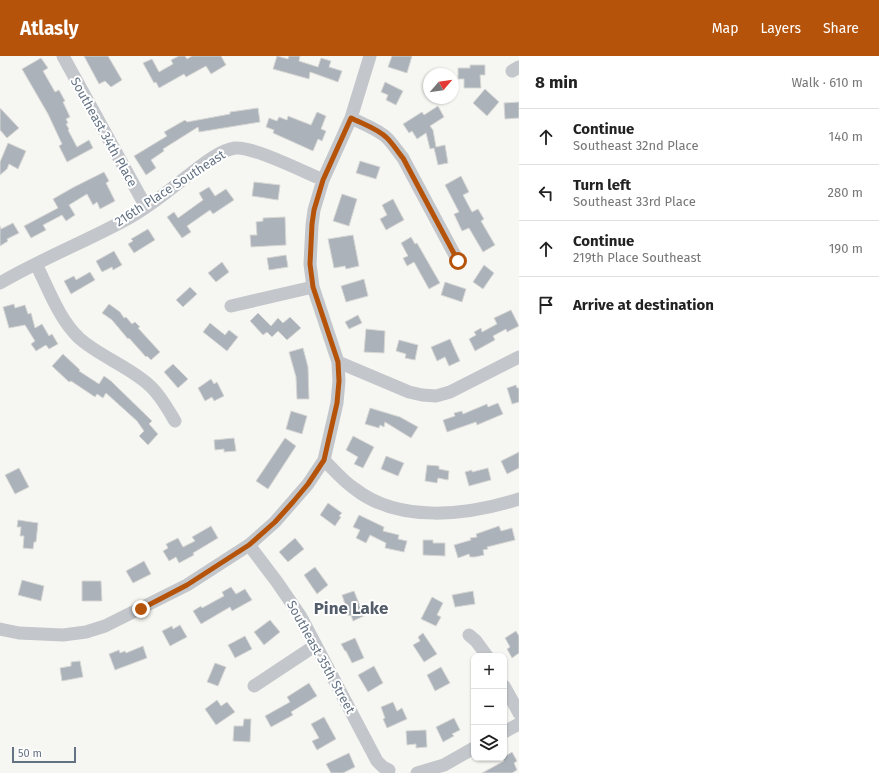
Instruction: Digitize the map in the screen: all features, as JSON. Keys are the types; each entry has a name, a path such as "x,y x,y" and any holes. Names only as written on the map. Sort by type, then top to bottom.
{"street":[{"name":"Southeast 34th Place","path":"63,56 146,207"},
{"path":"0,629 19,633 63,635 86,632 105,626 187,585 249,545 275,522 308,484 324,460 337,403 339,381 338,362 313,287 310,264 312,224 314,210 323,180 351,118 369,56"},
{"path":"351,118 382,134 403,158 458,261"},
{"name":"216th Place Southeast","path":"0,283 128,219 208,160 227,150 245,148 323,180"},
{"path":"36,264 69,327 90,346 144,380 163,400 175,421"},
{"path":"231,306 313,287"},
{"path":"338,362 409,392 436,396 450,392 519,357"},
{"path":"324,460 341,478 356,490 373,500 392,508 411,512 435,513 473,509 519,498"},
{"name":"Southeast 35th Street","path":"249,545 301,617 377,761 383,767 392,772"},
{"path":"469,635 476,641 485,653"},
{"path":"254,686 316,645"},
{"path":"506,689 519,713"},
{"path":"507,730 519,724"},
{"path":"417,773 444,765 471,750"}],"building":[{"path":"84,56 108,56 122,80 111,87 105,81 99,84"},
{"path":"179,56 185,56 187,59 192,56 221,56 226,65 211,74 206,66 186,77 184,74 159,88 156,82 154,83 143,63 152,59 159,72 173,64 171,60"},
{"path":"277,56 288,59 289,56 300,56 299,61 318,67 321,58 331,61 329,67 342,71 338,82 310,72 309,79 273,69"},
{"path":"392,56 412,56 407,73 388,67"},
{"path":"41,58 48,68 43,71 55,92 59,90 65,101 63,102 70,117 66,119 68,123 66,124 77,147 89,140 93,148 67,162 59,146 62,144 48,114 22,69"},
{"path":"470,65 485,65 485,75 480,75 481,88 464,88 464,79 459,79 459,68 470,68"},
{"path":"385,82 403,91 396,105 386,100 388,95 381,92"},
{"path":"485,89 499,102 487,116 473,103"},
{"path":"519,102 519,118 505,119 504,103"},
{"path":"438,106 444,117 430,126 433,130 436,147 445,145 448,163 438,165 434,148 430,149 426,133 417,139 412,131 409,133 403,124 422,112 424,115"},
{"path":"0,108 19,128 7,138 0,130"},
{"path":"258,108 260,122 199,132 198,127 163,149 164,151 151,160 156,168 146,175 134,156 167,136 164,132 185,120 187,122 230,114 230,112"},
{"path":"317,112 326,116 321,129 326,131 322,141 318,139 313,151 273,133 274,130 266,127 269,118 277,121 279,117 287,120 288,116 311,125"},
{"path":"8,143 26,151 18,169 9,164 7,169 0,175 0,162"},
{"path":"360,161 380,167 376,179 356,173"},
{"path":"104,172 109,181 106,183 115,201 100,209 97,202 93,205 87,194 69,205 75,215 66,221 62,215 43,225 46,230 31,238 24,226 58,208 53,199"},
{"path":"461,176 469,192 463,195 472,212 478,209 484,219 481,221 495,245 483,252 469,228 462,231 454,214 459,212 445,185"},
{"path":"254,182 280,185 278,200 252,196"},
{"path":"209,187 215,196 226,189 234,200 213,214 210,210 187,226 191,232 182,238 167,217 174,212 178,218 203,200 199,193"},
{"path":"342,194 357,199 349,226 333,221"},
{"path":"393,199 404,220 386,230 380,219 387,215 382,205"},
{"path":"285,217 286,245 251,247 250,235 257,235 256,222 263,221 263,218"},
{"path":"13,223 19,233 7,239 8,241 0,246 0,226 1,229"},
{"path":"148,229 155,240 134,253 128,244 133,241 131,239"},
{"path":"353,235 359,266 346,269 345,266 334,268 328,239"},
{"path":"411,237 415,244 417,243 440,283 429,289 414,262 407,266 403,258 408,256 401,243"},
{"path":"114,251 122,265 113,270 112,267 102,272 96,261"},
{"path":"286,255 288,267 269,270 267,258"},
{"path":"222,262 229,272 216,282 208,273"},
{"path":"484,265 494,273 483,289 473,282"},
{"path":"90,272 95,280 71,294 64,281 74,276 76,280"},
{"path":"364,279 368,296 346,302 341,286"},
{"path":"445,282 466,289 462,302 441,295"},
{"path":"190,287 197,294 183,307 176,300"},
{"path":"14,304 15,308 25,305 28,314 31,313 35,328 42,324 49,336 52,334 58,344 49,349 46,345 36,351 31,344 35,341 25,325 9,328 3,307"},
{"path":"109,304 120,312 124,318 126,317 132,324 135,322 140,327 138,328 160,352 151,360 147,356 146,357 112,320 102,313"},
{"path":"511,310 519,326 507,332 506,329 493,336 495,340 475,351 469,339 476,335 474,332 481,328 482,332 497,324 494,318"},
{"path":"258,313 271,326 278,318 283,323 290,317 301,328 287,340 278,331 272,337 267,332 263,335 250,321"},
{"path":"358,315 362,323 349,329 345,322"},
{"path":"210,323 225,335 229,330 238,337 227,351 203,332"},
{"path":"366,329 385,331 384,353 364,352"},
{"path":"450,339 460,361 449,366 445,357 437,361 431,347"},
{"path":"399,340 418,345 415,360 405,358 406,354 396,351"},
{"path":"303,348 308,367 309,399 297,399 296,377 289,352"},
{"path":"63,354 80,370 79,371 99,384 104,376 111,381 152,421 149,424 158,434 148,445 139,436 144,431 137,421 106,393 103,398 97,394 95,397 71,381 69,382 52,366"},
{"path":"173,364 188,379 178,388 164,372"},
{"path":"211,379 214,384 217,382 224,396 214,401 212,397 205,401 198,388"},
{"path":"516,385 517,388 519,388 519,402 512,404 507,388"},
{"path":"498,403 503,414 477,425 476,422 447,432 443,420 455,416 454,413 462,411 463,414 487,404 488,407"},
{"path":"370,408 400,417 418,427 411,438 385,422 384,427 380,425 379,428 365,424"},
{"path":"291,411 307,416 302,434 286,429"},
{"path":"353,436 374,447 363,468 354,464 358,457 346,450"},
{"path":"234,438 236,451 224,452 224,449 215,450 214,440"},
{"path":"285,438 296,446 268,489 256,481"},
{"path":"519,452 519,468 507,474 501,461"},
{"path":"386,456 404,463 398,476 381,469"},
{"path":"427,465 439,466 439,469 449,471 448,480 438,478 437,483 425,481"},
{"path":"19,468 29,487 15,494 5,475"},
{"path":"488,468 491,480 469,486 465,472"},
{"path":"328,503 342,513 339,516 341,517 335,526 320,515"},
{"path":"359,515 384,527 383,531 399,535 398,539 407,541 404,552 385,548 386,543 370,535 366,543 356,538 360,530 353,527"},
{"path":"18,520 38,523 36,542 34,542 33,549 23,548 24,536 20,536 21,527 17,527"},
{"path":"211,526 218,538 193,553 194,555 179,563 176,557 169,561 163,551 168,548 166,544 178,538 183,547 195,541 192,537"},
{"path":"499,526 501,531 512,528 515,540 487,547 488,549 483,550 484,555 470,557 469,554 458,558 454,545 471,540 470,538 477,537 476,534"},
{"path":"295,538 304,549 288,562 279,552"},
{"path":"423,540 433,540 433,543 445,543 445,556 423,555"},
{"path":"144,561 151,574 133,583 126,571"},
{"path":"315,567 328,585 317,594 304,575"},
{"path":"22,580 44,586 41,601 18,595"},
{"path":"82,581 101,581 102,601 82,601"},
{"path":"231,587 236,594 245,589 252,600 232,611 230,607 201,624 193,611 201,606 202,608 224,596 222,592"},
{"path":"354,591 364,616 353,621 351,615 349,616 342,595"},
{"path":"473,591 475,604 455,607 452,595"},
{"path":"432,597 443,603 437,615 441,617 436,626 421,619"},
{"path":"270,620 280,632 264,645 254,632"},
{"path":"180,625 187,637 170,646 162,631 172,626 173,629"},
{"path":"516,631 519,636 519,653 512,658 507,649 510,647 505,638"},
{"path":"423,633 437,654 424,662 413,645 420,641 418,637"},
{"path":"245,636 252,649 235,658 228,645"},
{"path":"355,638 364,658 352,663 341,644"},
{"path":"143,646 147,658 115,670 109,654 119,650 120,653 125,651 126,653"},
{"path":"80,661 83,677 62,681 60,668 71,666 71,662"},
{"path":"215,663 226,667 218,686 207,682"},
{"path":"374,666 383,683 368,692 358,675"},
{"path":"441,667 450,683 435,691 427,675"},
{"path":"309,683 317,696 291,712 293,715 271,727 265,716 290,702 287,697"},
{"path":"217,700 221,706 227,702 235,712 216,725 205,709"},
{"path":"393,702 397,711 402,708 407,719 387,728 383,719 385,718 381,707"},
{"path":"324,717 336,739 317,750 312,741 319,738 311,724"},
{"path":"454,718 460,730 452,734 454,736 443,742 436,727"},
{"path":"244,719 251,719 250,742 233,741 234,726 243,726"},
{"path":"426,730 427,747 416,748 416,744 407,745 406,731"},
{"path":"512,752 517,761 514,763 517,770 512,773 482,773 504,761 507,761 507,755"},
{"path":"349,753 355,767 343,773 331,773 326,764"}],"district":[{"name":"Pine Lake","path":"351,608"}],"route":[{"path":"141,609 187,585 249,545 275,522 293,502 308,484 324,460 337,403 339,381 338,362 313,287 310,264 310,243 314,210 323,180 351,118 382,134 403,158 458,261"}]}
